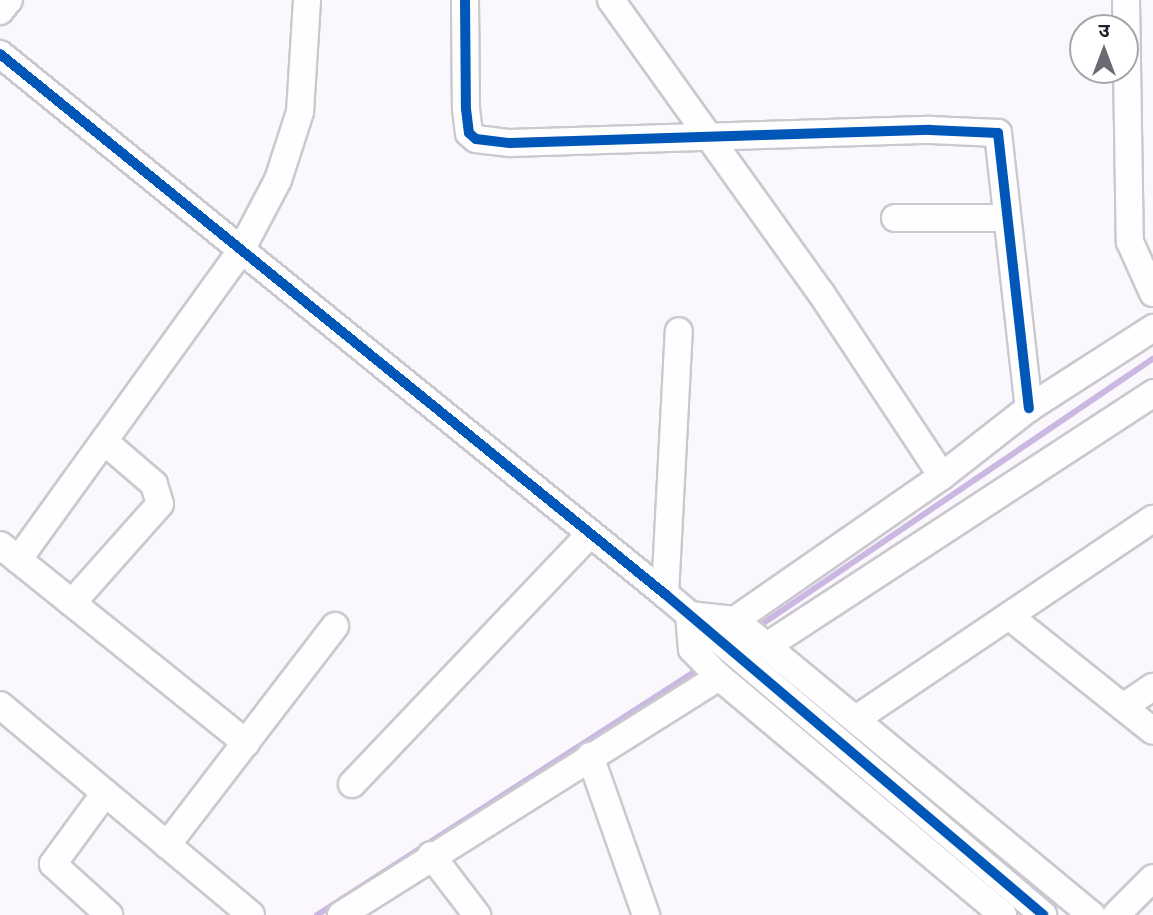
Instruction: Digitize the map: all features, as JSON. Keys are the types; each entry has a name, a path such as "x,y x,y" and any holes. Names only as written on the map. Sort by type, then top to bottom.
{"street":[{"path":"0,11 9,0"},
{"path":"246,743 9,553 105,442 240,251 292,147 300,112 307,0"},
{"path":"465,0 466,109 469,133 475,139 510,143 930,130 998,133 1029,408"},
{"path":"611,0 821,293 942,476"},
{"path":"1126,0 1130,242 1136,263 1153,293"},
{"path":"0,54 665,594 1043,915"},
{"path":"895,218 1007,218"},
{"path":"750,633 1029,408 1153,328"},
{"path":"665,594 679,331"},
{"path":"750,633 1153,393"},
{"path":"72,603 160,504 155,484 105,442"},
{"path":"856,719 1153,519"},
{"path":"352,784 590,534"},
{"path":"689,615 750,633 1092,915"},
{"path":"689,615 692,649 710,668 1003,915"},
{"path":"1009,616 1153,731"},
{"path":"167,845 335,626"},
{"path":"341,915 431,855 590,756 710,668"},
{"path":"1123,707 1153,687"},
{"path":"0,705 251,915"},
{"path":"590,756 646,915"},
{"path":"106,793 53,864 109,915"},
{"path":"431,855 477,915"},
{"path":"1116,915 1153,878"}],"waterway":[{"path":"755,629 1153,359"},
{"path":"317,915 700,668"}],"cycle path":[{"path":"465,0 466,109 469,133 476,139 510,143 930,130 998,133 1029,408"},
{"path":"0,54 665,594 1043,915"}]}
